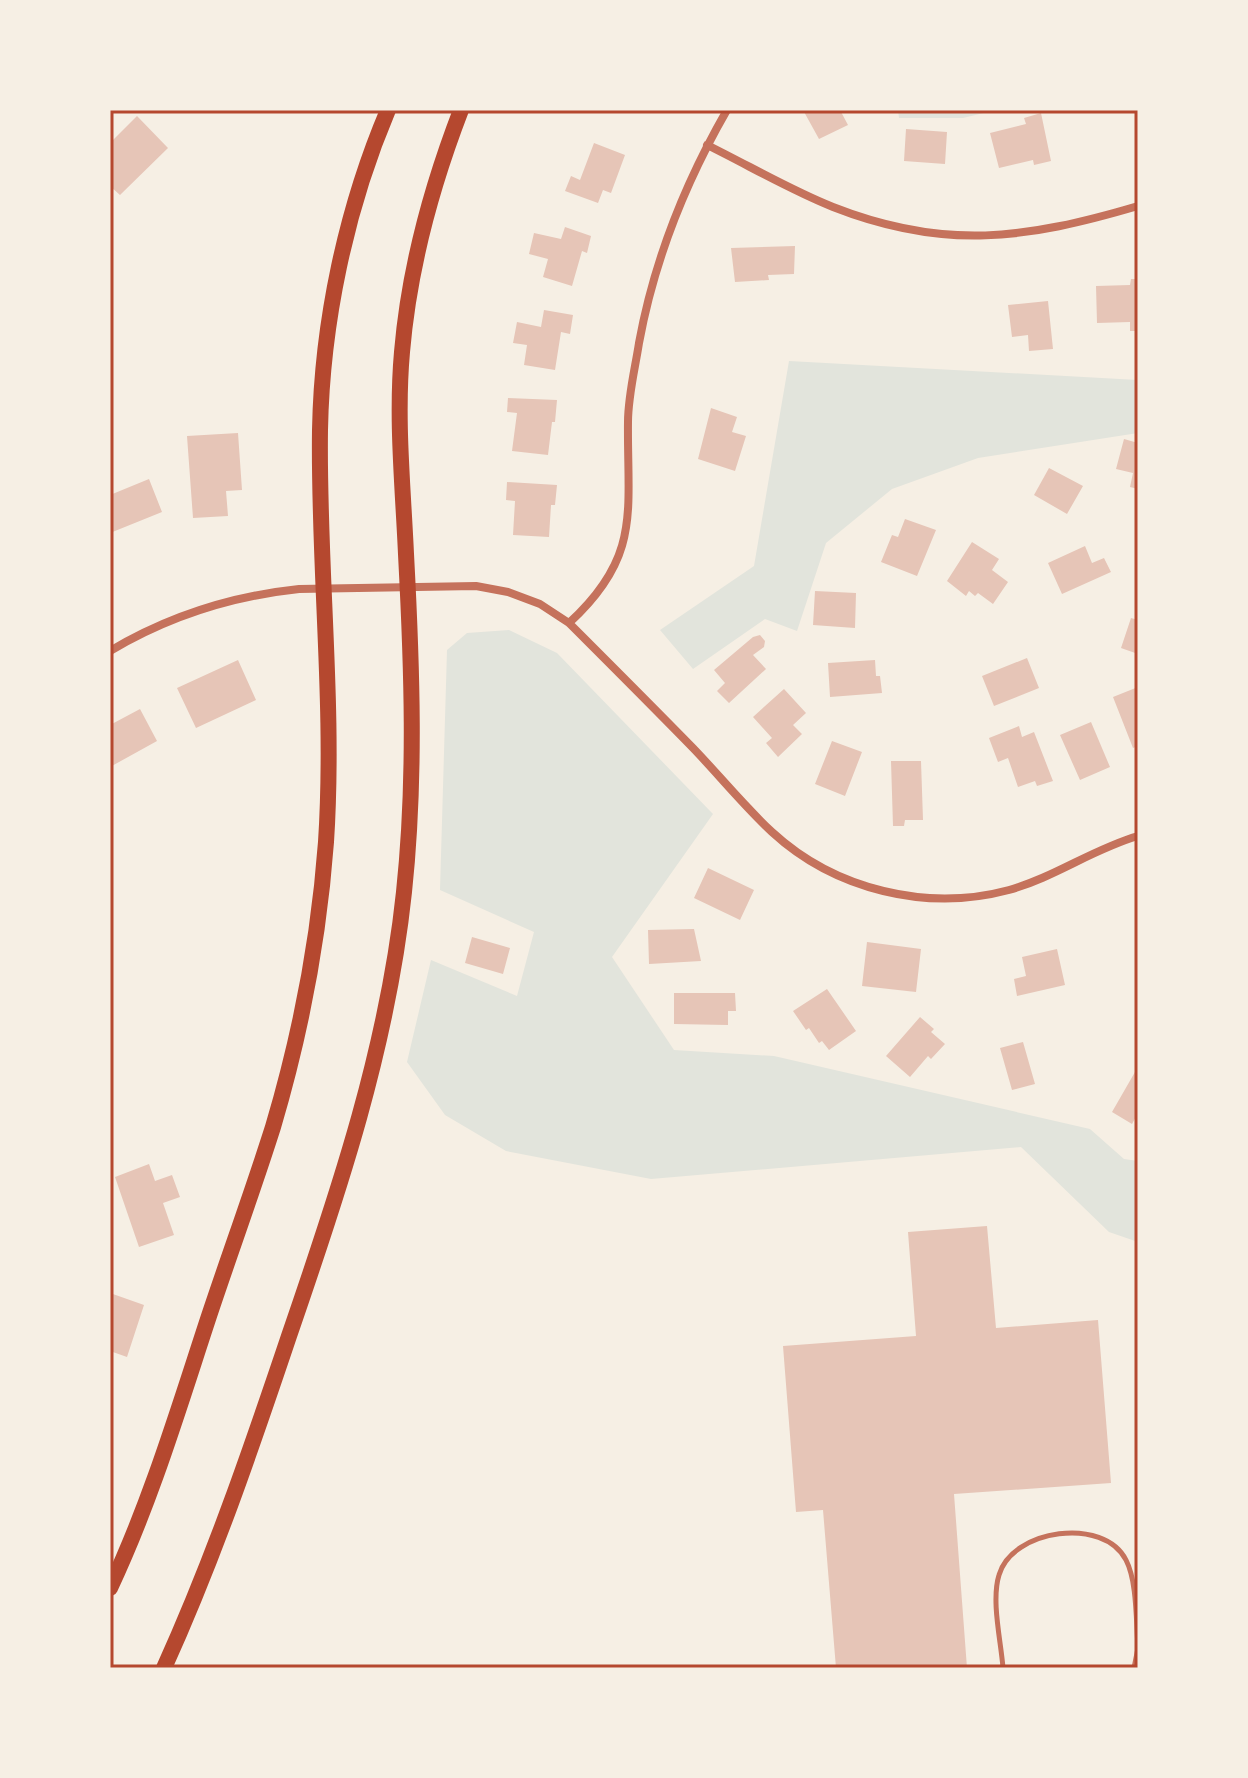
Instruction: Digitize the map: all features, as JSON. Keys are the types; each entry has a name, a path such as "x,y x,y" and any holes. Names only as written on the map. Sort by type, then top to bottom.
{"main road":[{"path":"110,1588 156,1477 273,1126 298,1029 315,938 326,845 330,753 326,588 320,510 320,425 326,348 338,272 357,198 388,110"},
{"path":"164,1668 223,1530 338,1195 392,978 404,892 413,698 400,420 402,352 411,284 426,214 461,110"}],"street":[{"path":"569,623 592,602 610,576 622,547 630,504 627,418 640,341 659,264 684,189 727,110"},
{"path":"707,145 831,206 879,223 929,233 969,237 1030,233 1080,223 1138,206"},
{"path":"110,651 171,620 223,603 277,591 476,586 508,592 540,604 569,623 774,834 822,868 862,885 900,895 939,898 1008,890 1054,874 1090,855 1138,836"}],"lane":[{"path":"1003,1668 996,1593 999,1574 1008,1557 1022,1544 1040,1537 1086,1533 1103,1538 1118,1548 1126,1560 1132,1577 1138,1647 1134,1668"}],"shaded area":[{"path":"898,110 996,110 963,118 899,118"},
{"path":"789,361 1138,380 1138,433 978,458 892,489 826,543 797,631 765,619 693,669 660,630 754,566"},
{"path":"509,630 557,653 713,814 612,957 674,1050 774,1056 1090,1129 1124,1159 1138,1161 1138,1242 1109,1232 1021,1147 651,1179 506,1151 445,1115 407,1062 431,960 517,996 534,932 440,890 447,650 467,633"}],"building":[{"path":"803,110 840,110 848,125 819,139"},
{"path":"1041,113 1051,161 1034,165 1033,160 999,168 990,133 1026,124 1024,118"},
{"path":"137,116 168,148 120,195 110,186 110,143"},
{"path":"906,129 947,132 945,164 904,161"},
{"path":"594,143 625,155 611,193 603,190 598,203 565,191 571,176 580,180"},
{"path":"565,227 591,236 587,253 582,251 572,286 543,277 548,259 529,254 534,233 561,239"},
{"path":"795,246 794,274 768,275 769,280 735,282 731,248"},
{"path":"1131,279 1138,279 1138,331 1130,331 1130,322 1097,323 1096,286 1130,285"},
{"path":"1048,301 1053,349 1029,351 1028,335 1012,337 1008,305"},
{"path":"544,310 573,315 570,334 561,332 555,370 524,365 527,345 513,343 517,322 541,327"},
{"path":"508,398 557,400 548,455 512,451 517,413 507,412"},
{"path":"711,408 737,417 732,432 746,436 735,471 698,459"},
{"path":"238,433 242,490 226,491 228,516 193,518 187,436"},
{"path":"1124,439 1138,443 1138,489 1130,487 1133,473 1116,469"},
{"path":"1049,468 1083,486 1067,514 1034,495"},
{"path":"149,479 162,512 110,533 110,495"},
{"path":"507,482 557,485 555,505 551,505 549,537 513,535 515,501 506,500"},
{"path":"905,519 936,530 917,576 881,562 892,535 898,537"},
{"path":"972,542 999,559 992,570 1008,582 993,604 978,593 975,596 969,591 966,596 947,581"},
{"path":"1085,546 1092,563 1104,558 1111,572 1062,594 1048,563"},
{"path":"815,591 856,593 855,628 813,625"},
{"path":"1131,618 1138,620 1138,654 1121,648"},
{"path":"760,635 765,641 764,647 753,655 766,669 729,703 717,691 725,683 714,670 753,637"},
{"path":"1027,658 1039,688 994,706 982,676"},
{"path":"238,660 256,700 196,728 177,688"},
{"path":"875,660 882,693 830,697 828,663"},
{"path":"1138,687 1138,746 1133,748 1113,697"},
{"path":"784,689 806,713 793,725 802,734 778,757 766,743 772,738 753,717"},
{"path":"140,709 157,741 110,767 110,725"},
{"path":"1091,722 1110,767 1080,780 1060,735"},
{"path":"1019,726 1022,737 1034,732 1053,781 1037,786 1035,781 1018,787 1008,758 998,762 989,738"},
{"path":"832,741 862,752 845,796 815,784"},
{"path":"891,761 921,761 923,820 905,820 904,826 893,826"},
{"path":"708,868 754,890 740,920 694,898"},
{"path":"694,929 701,961 649,964 648,930"},
{"path":"472,937 510,948 503,974 465,963"},
{"path":"867,942 921,949 916,992 862,986"},
{"path":"1057,949 1065,985 1017,996 1014,979 1026,976 1022,957"},
{"path":"827,989 856,1031 829,1050 822,1041 819,1043 809,1028 806,1030 793,1011"},
{"path":"674,993 735,993 736,1011 728,1011 728,1025 674,1024"},
{"path":"920,1017 945,1044 931,1059 928,1056 910,1077 886,1056"},
{"path":"1023,1042 1035,1084 1012,1090 1000,1048"},
{"path":"1135,1072 1138,1074 1138,1113 1132,1124 1112,1112"},
{"path":"149,1164 155,1181 172,1175 180,1197 163,1203 174,1235 139,1247 115,1177"},
{"path":"987,1226 996,1328 1098,1320 1111,1483 954,1494 967,1668 836,1668 823,1510 796,1512 783,1346 916,1336 908,1232"},
{"path":"110,1293 144,1305 127,1357 110,1351"}]}
